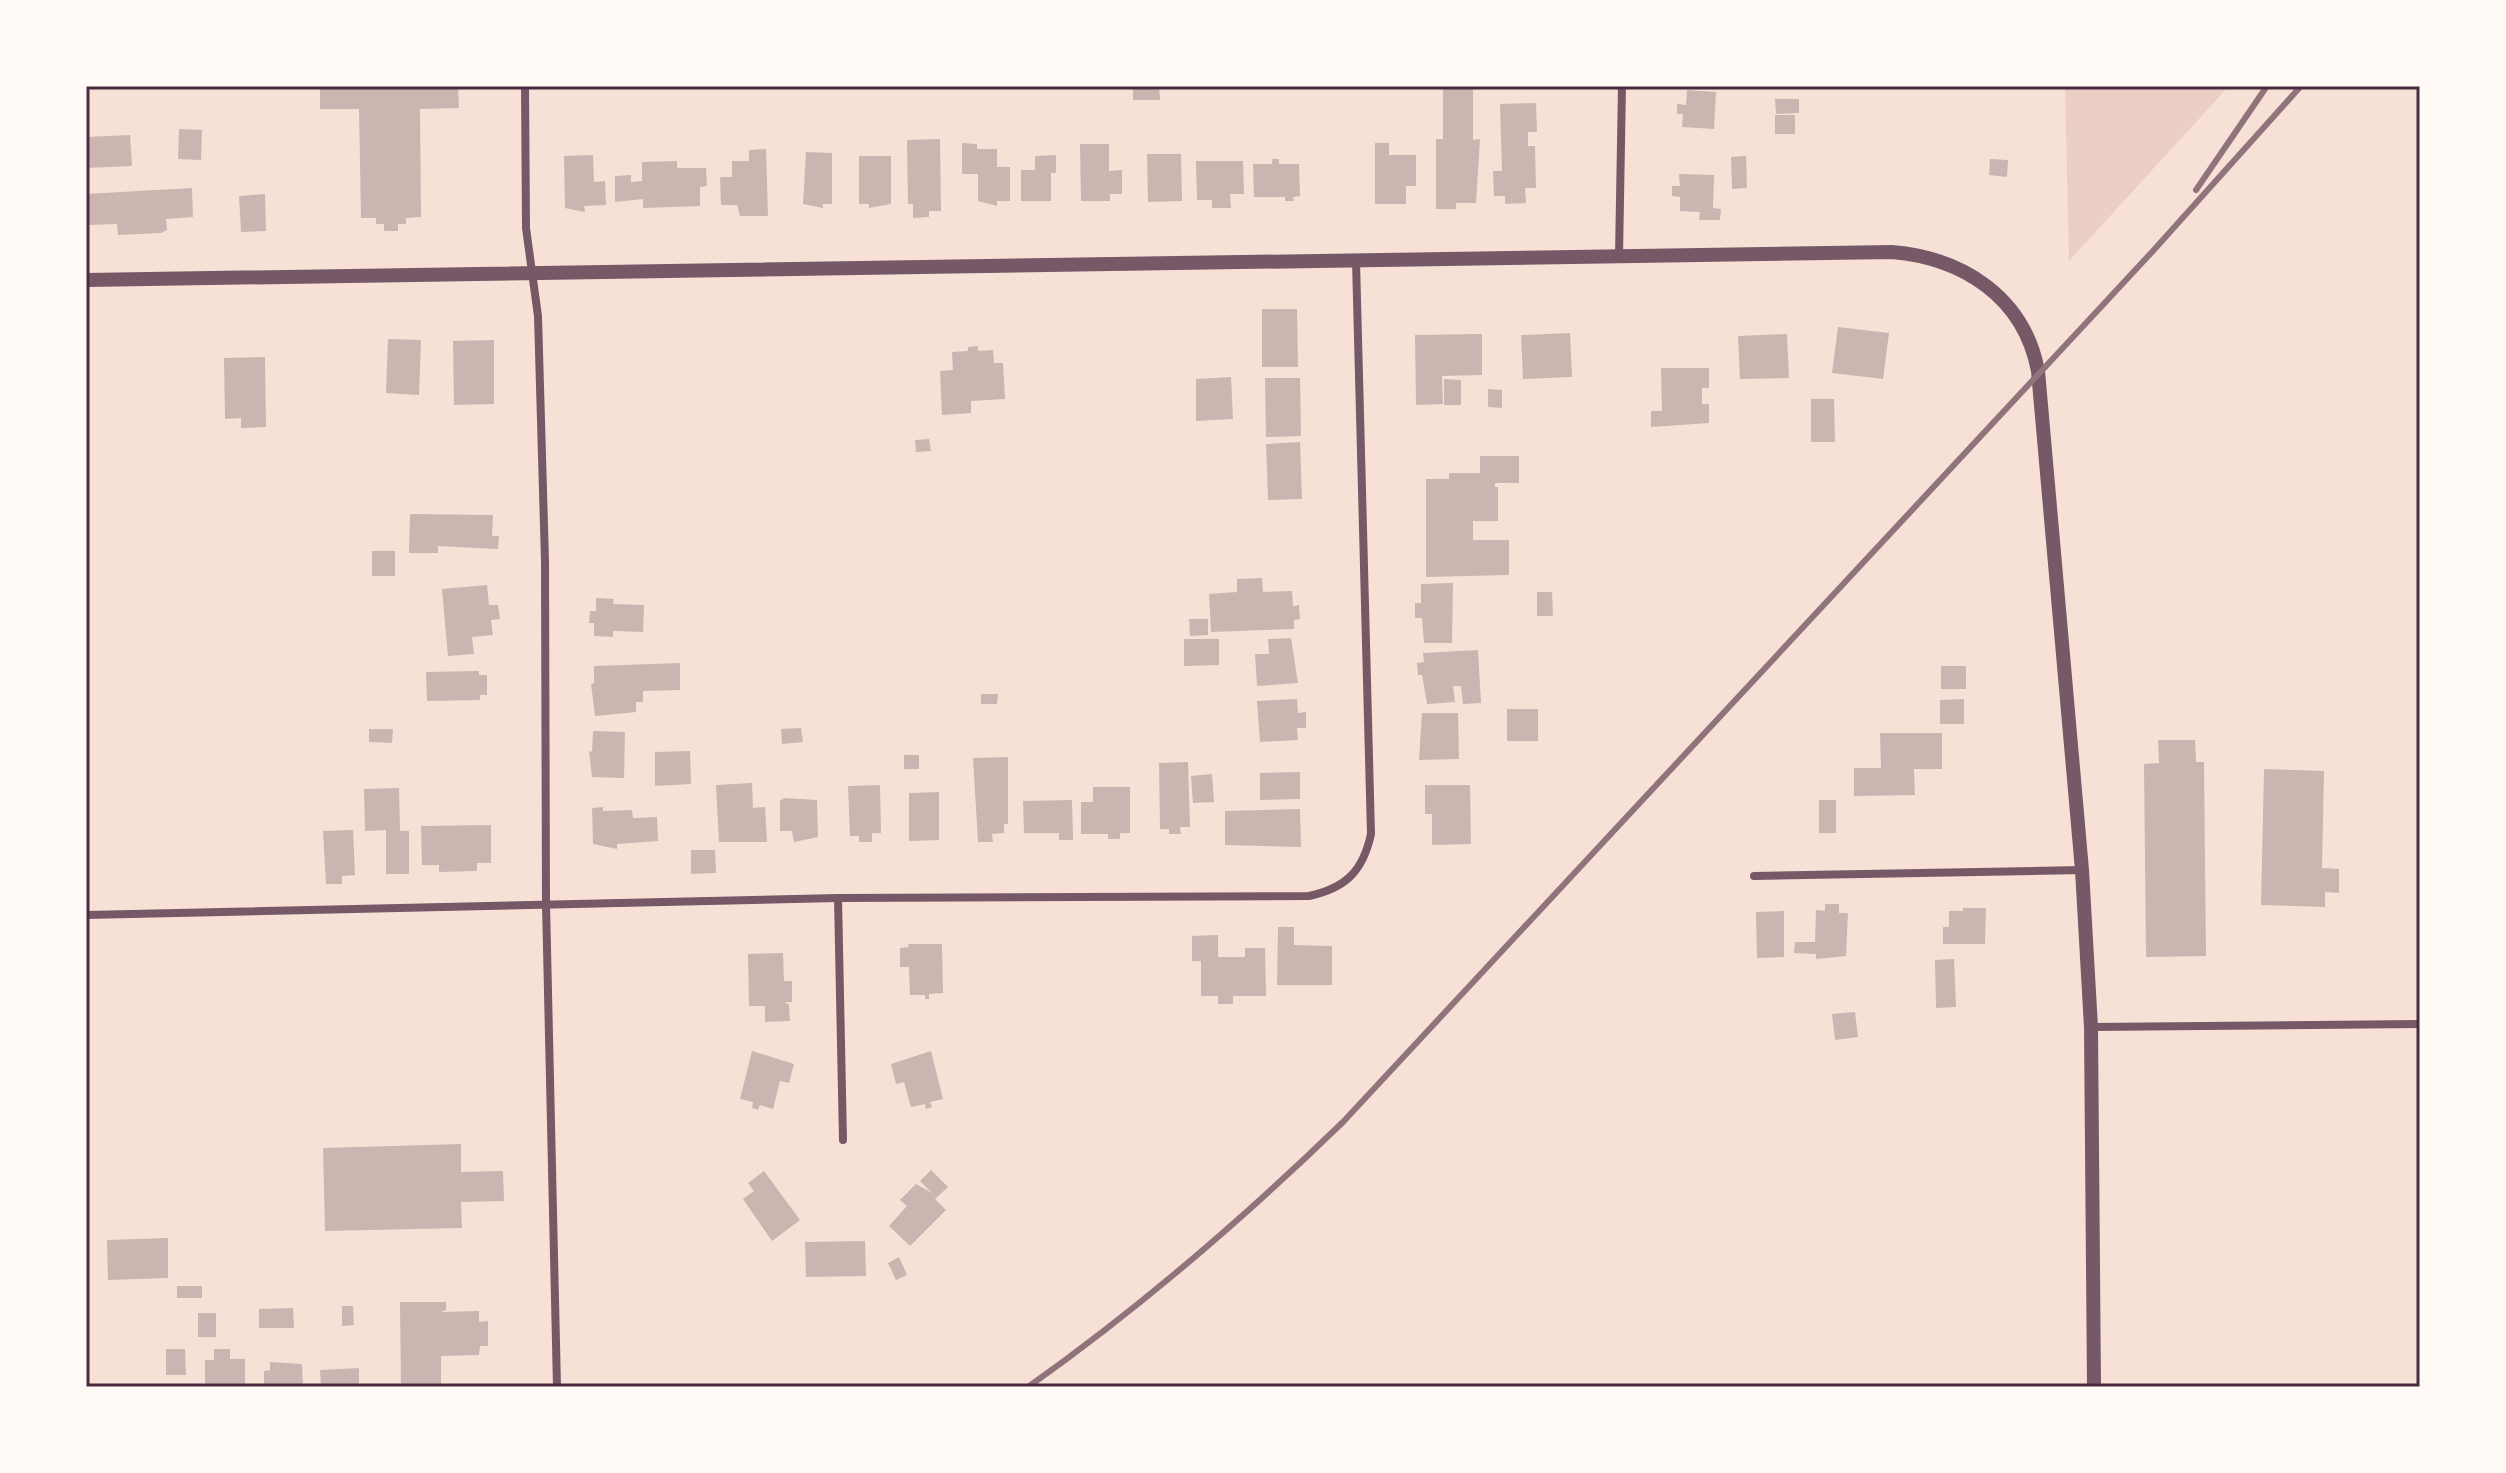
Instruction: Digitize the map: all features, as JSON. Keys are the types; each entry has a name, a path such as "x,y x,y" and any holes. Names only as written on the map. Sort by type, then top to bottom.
{"street":[{"path":"525,86 526,228 538,316 545,561 546,904 557,1387"},
{"path":"1619,256 1622,86"},
{"path":"86,280 1919,254 1939,259 1977,277 2006,302 2019,320 2038,371 2074,814 2082,870 2091,1027 2094,1387"},
{"path":"86,915 838,898 1309,896 1331,891 1353,878 1366,858 1371,834 1356,261"},
{"path":"1754,876 2082,870"},
{"path":"838,898 843,1140"},
{"path":"2091,1027 2420,1024"}],"shaded area":[{"path":"2065,86 2229,86 2069,261"}],"building":[{"path":"320,86 458,86 459,108 420,109 421,217 406,218 406,224 398,224 398,231 384,231 384,224 376,224 376,218 361,218 359,109 320,109"},
{"path":"1133,86 1159,86 1160,100 1133,100"},
{"path":"1443,86 1473,86 1473,140 1480,139 1476,203 1456,203 1456,209 1436,209 1436,139 1443,139"},
{"path":"1687,90 1716,92 1714,129 1682,127 1683,114 1677,114 1677,104 1686,105"},
{"path":"1775,99 1799,99 1799,113 1776,114"},
{"path":"1536,103 1537,132 1528,132 1528,146 1535,146 1536,188 1525,188 1526,203 1505,204 1505,196 1494,196 1493,171 1502,171 1500,104"},
{"path":"1775,115 1795,115 1795,134 1775,134"},
{"path":"179,129 202,130 201,160 178,159"},
{"path":"130,135 132,166 86,168 86,137"},
{"path":"940,139 941,211 929,211 929,217 913,218 913,204 908,204 907,140"},
{"path":"962,143 977,144 977,149 997,149 997,167 1010,167 1010,201 997,201 997,206 978,201 978,174 962,174"},
{"path":"1375,143 1389,143 1389,155 1416,155 1416,186 1406,186 1406,204 1375,204"},
{"path":"1080,144 1109,144 1109,171 1122,170 1122,194 1110,194 1110,201 1081,201"},
{"path":"766,149 768,216 740,216 737,205 721,205 720,177 732,177 732,161 749,161 749,150"},
{"path":"806,152 832,153 832,204 823,204 823,208 803,204"},
{"path":"1147,154 1181,154 1182,201 1148,202"},
{"path":"593,155 594,182 605,181 606,205 584,206 585,212 565,208 564,156"},
{"path":"1056,155 1056,173 1051,173 1051,201 1021,201 1021,170 1035,170 1035,156"},
{"path":"859,156 891,156 891,204 869,208 869,204 859,204"},
{"path":"1746,156 1747,188 1732,189 1731,157"},
{"path":"1272,159 1279,159 1279,164 1299,164 1300,196 1293,197 1294,201 1285,201 1285,197 1254,197 1253,164 1272,164"},
{"path":"1990,159 2008,160 2007,177 1989,175"},
{"path":"677,161 677,168 706,168 707,186 700,187 700,206 643,208 643,199 615,202 615,176 631,175 631,182 642,181 642,162"},
{"path":"1196,161 1243,161 1244,194 1230,194 1231,208 1212,208 1212,200 1197,200"},
{"path":"1679,174 1714,175 1713,208 1721,209 1720,220 1699,220 1700,212 1680,211 1680,197 1672,196 1672,186 1680,186"},
{"path":"192,188 193,217 166,219 167,230 161,233 118,235 117,224 89,225 86,194"},
{"path":"265,194 266,231 241,232 239,196"},
{"path":"1262,309 1297,309 1298,367 1262,367"},
{"path":"1838,327 1889,333 1883,379 1832,373"},
{"path":"1570,333 1572,377 1523,379 1521,335"},
{"path":"1482,334 1482,375 1442,376 1443,404 1416,405 1415,335"},
{"path":"1787,334 1789,378 1740,379 1738,336"},
{"path":"388,339 421,340 419,395 386,393"},
{"path":"494,340 494,404 454,405 453,341"},
{"path":"978,346 978,351 993,350 994,363 1003,363 1005,399 971,401 971,413 942,415 940,371 953,370 952,352 968,351 968,347"},
{"path":"265,357 266,427 241,428 241,418 225,419 224,358"},
{"path":"1661,368 1709,368 1709,388 1702,388 1702,404 1709,404 1709,423 1651,427 1651,411 1662,411"},
{"path":"1231,377 1233,419 1196,421 1196,379"},
{"path":"1265,378 1300,378 1301,436 1266,437"},
{"path":"1444,379 1461,380 1461,405 1444,405"},
{"path":"1488,389 1502,390 1502,408 1488,407"},
{"path":"1811,399 1834,399 1835,442 1811,442"},
{"path":"929,439 931,451 916,452 915,440"},
{"path":"1300,442 1302,499 1268,500 1266,444"},
{"path":"1480,456 1519,456 1519,483 1495,483 1498,487 1498,521 1473,521 1473,540 1509,540 1509,575 1426,577 1426,479 1449,479 1449,473 1480,473"},
{"path":"410,514 493,515 492,536 499,536 498,549 438,546 438,553 409,553"},
{"path":"372,551 395,551 395,576 372,576"},
{"path":"1262,578 1263,592 1292,591 1293,606 1299,605 1300,619 1294,620 1294,629 1211,632 1209,594 1237,592 1237,579"},
{"path":"1453,583 1452,643 1424,643 1422,618 1415,618 1415,603 1421,603 1421,584"},
{"path":"487,585 489,605 498,605 500,619 491,620 493,635 472,637 474,654 448,656 442,589"},
{"path":"1537,592 1552,592 1553,616 1537,616"},
{"path":"596,598 614,599 613,604 644,605 643,632 613,631 613,637 594,636 594,623 589,623 590,611 596,611"},
{"path":"1189,619 1208,619 1208,635 1190,636"},
{"path":"1291,638 1298,683 1257,686 1255,654 1269,654 1268,639"},
{"path":"1184,639 1219,639 1219,665 1184,666"},
{"path":"1478,650 1481,703 1463,704 1461,686 1453,686 1455,702 1427,704 1417,663 1424,662 1423,653"},
{"path":"680,663 680,690 643,691 643,702 636,702 636,712 595,716 591,684 594,683 594,666"},
{"path":"1941,666 1966,666 1966,689 1941,689"},
{"path":"479,671 479,675 487,675 487,695 480,695 480,700 427,701 426,672"},
{"path":"981,694 998,694 997,704 981,704"},
{"path":"1297,699 1298,713 1306,712 1306,728 1297,728 1298,740 1260,742 1257,701"},
{"path":"1964,699 1964,724 1940,724 1940,700"},
{"path":"1507,709 1538,709 1538,741 1507,741"},
{"path":"1422,713 1458,713 1459,759 1419,760"},
{"path":"801,728 803,742 782,744 781,729"},
{"path":"369,729 393,729 392,743 369,742"},
{"path":"593,731 625,732 624,778 592,777 589,751 592,752"},
{"path":"1880,733 1942,733 1942,769 1914,769 1915,795 1854,796 1854,768 1881,768"},
{"path":"2158,740 2195,740 2196,762 2204,762 2206,956 2146,957 2144,764 2159,763"},
{"path":"690,751 691,784 655,786 655,752"},
{"path":"904,755 919,755 919,769 904,769"},
{"path":"1008,757 1008,824 1004,824 1004,833 992,834 993,842 978,842 973,758"},
{"path":"1188,762 1190,827 1180,827 1181,834 1169,834 1169,829 1160,829 1159,763"},
{"path":"2264,769 2324,771 2322,868 2339,869 2339,893 2325,892 2325,907 2261,905"},
{"path":"1300,772 1300,799 1260,800 1260,773"},
{"path":"1212,774 1214,802 1193,803 1191,776"},
{"path":"752,783 753,808 765,807 767,842 719,842 716,785"},
{"path":"880,785 881,833 872,833 872,842 859,842 859,836 850,836 848,786"},
{"path":"1425,785 1470,785 1471,844 1432,845 1432,814 1425,814"},
{"path":"1093,787 1130,787 1130,833 1120,833 1120,839 1108,839 1108,834 1081,834 1081,802 1093,802"},
{"path":"399,788 400,831 409,831 409,874 386,874 386,830 365,831 364,789"},
{"path":"939,792 939,840 909,841 909,793"},
{"path":"784,798 817,800 818,837 794,842 792,831 780,831 780,801"},
{"path":"1072,800 1073,840 1059,840 1059,833 1024,833 1023,801"},
{"path":"1819,800 1836,800 1836,833 1819,833"},
{"path":"603,807 603,811 632,810 633,818 657,817 658,841 617,844 617,849 593,844 592,808"},
{"path":"1300,809 1301,847 1225,845 1225,811"},
{"path":"491,825 491,863 477,863 477,871 439,872 439,865 422,865 421,826"},
{"path":"353,830 355,875 342,876 342,884 326,884 323,831"},
{"path":"691,850 715,850 716,873 691,874"},
{"path":"1825,904 1839,904 1839,913 1848,913 1846,956 1816,959 1816,954 1794,953 1795,942 1815,942 1816,910 1825,911"},
{"path":"1963,908 1986,908 1985,944 1943,944 1943,927 1949,927 1949,911 1963,911"},
{"path":"1784,911 1784,957 1757,958 1756,912"},
{"path":"1278,927 1294,927 1294,945 1332,946 1332,985 1277,985"},
{"path":"1218,935 1218,957 1245,957 1245,948 1265,948 1266,996 1233,996 1233,1004 1218,1004 1218,996 1201,996 1201,961 1192,961 1192,936"},
{"path":"908,944 942,944 943,993 929,994 929,999 925,999 925,995 910,995 909,967 900,967 900,948 909,947"},
{"path":"783,953 784,981 792,981 792,1002 785,1002 789,1005 790,1021 765,1022 765,1006 749,1006 748,954"},
{"path":"1954,959 1956,1007 1936,1008 1935,960"},
{"path":"1855,1012 1858,1037 1835,1040 1832,1014"},
{"path":"752,1051 794,1064 789,1083 780,1081 773,1109 760,1105 758,1110 752,1108 753,1102 740,1099"},
{"path":"931,1051 943,1099 930,1102 932,1107 926,1109 925,1104 911,1107 904,1082 896,1084 891,1064"},
{"path":"461,1144 461,1172 503,1171 504,1201 461,1202 462,1228 325,1231 323,1148"},
{"path":"931,1170 948,1187 935,1199 946,1210 910,1246 889,1226 907,1206 900,1200 916,1184 932,1193 920,1181"},
{"path":"764,1171 800,1220 772,1241 743,1199 754,1191 748,1183"},
{"path":"168,1238 168,1278 108,1280 107,1240"},
{"path":"865,1241 866,1276 806,1277 805,1242"},
{"path":"899,1257 907,1275 896,1280 888,1263"},
{"path":"177,1286 202,1286 202,1298 177,1298"},
{"path":"400,1302 446,1302 446,1310 440,1312 479,1311 479,1322 488,1321 488,1346 480,1346 479,1355 441,1356 441,1387 401,1387"},
{"path":"342,1306 353,1306 354,1325 342,1326"},
{"path":"293,1308 294,1328 259,1328 259,1309"},
{"path":"198,1313 216,1313 216,1337 198,1337"},
{"path":"166,1349 185,1349 186,1375 166,1375"},
{"path":"214,1349 230,1349 230,1359 245,1359 245,1387 171,1387 171,1384 205,1384 205,1360 214,1360"},
{"path":"270,1362 302,1364 303,1387 264,1387 264,1371 270,1370"},
{"path":"359,1368 359,1387 321,1387 320,1370"}],"railway":[{"path":"2196,190 2267,86"},
{"path":"1028,1387 1191,1260 1343,1122 2152,252 2301,86"}]}
